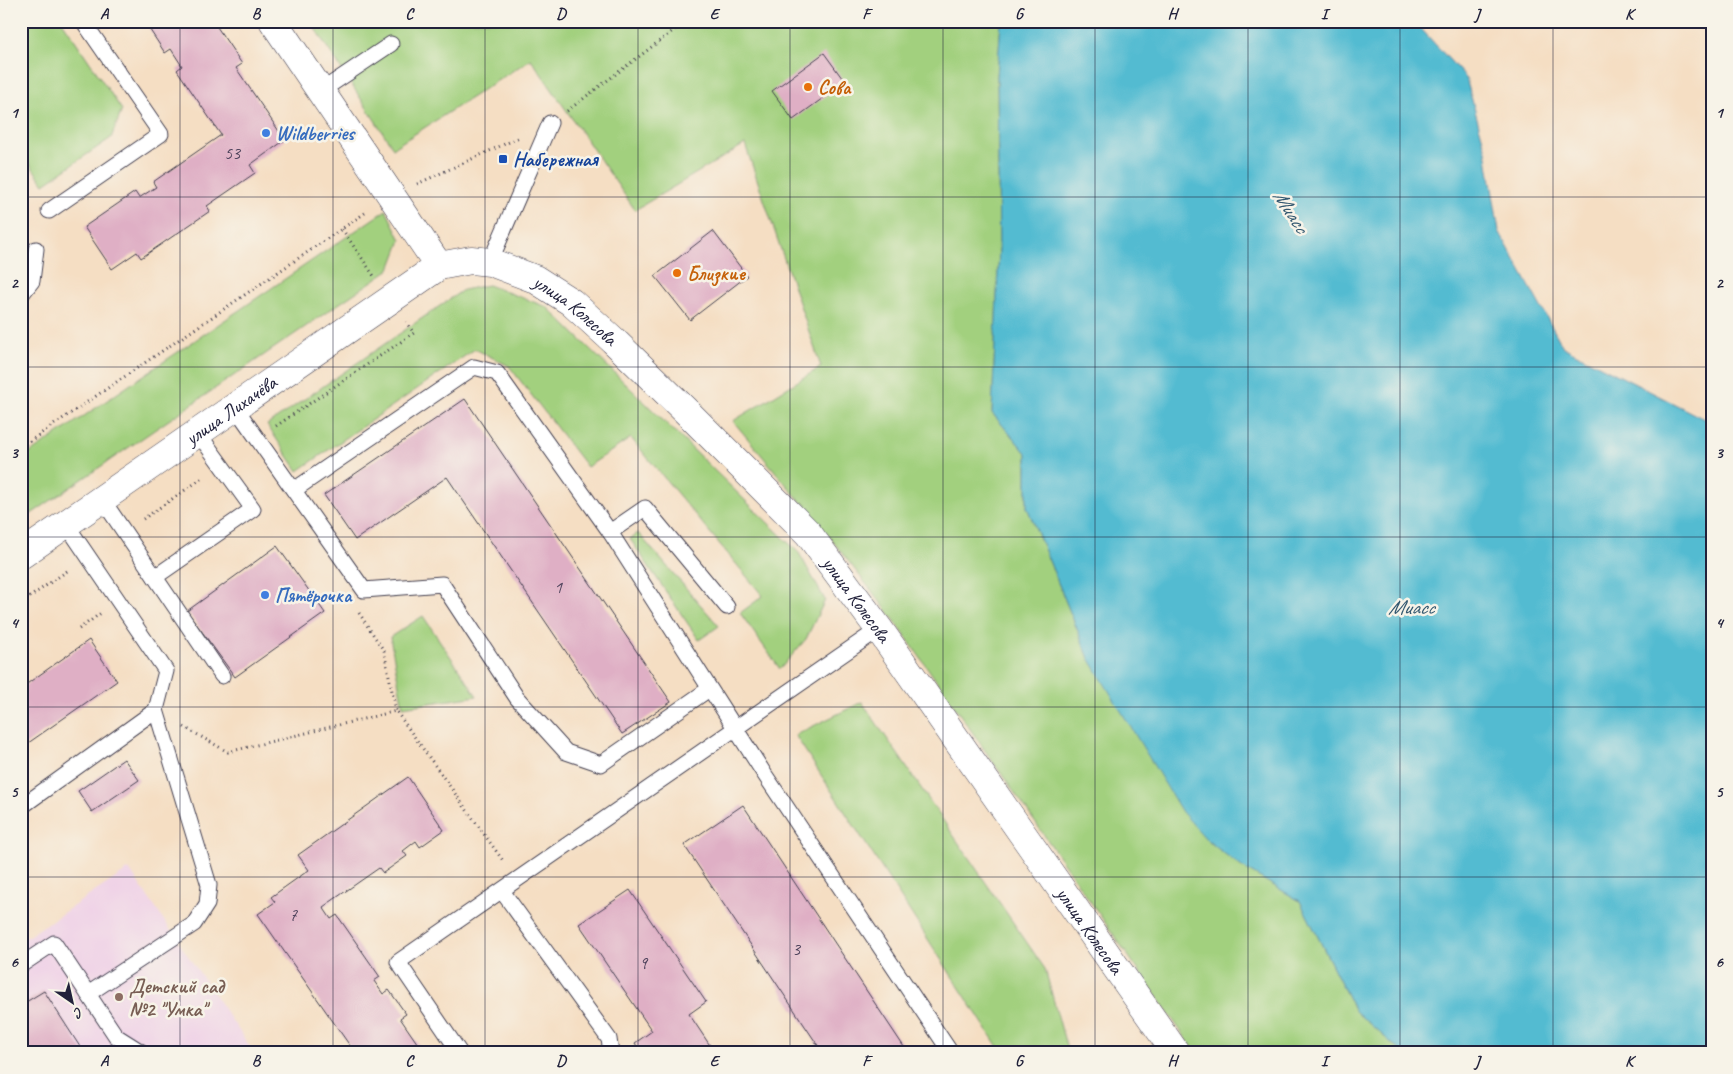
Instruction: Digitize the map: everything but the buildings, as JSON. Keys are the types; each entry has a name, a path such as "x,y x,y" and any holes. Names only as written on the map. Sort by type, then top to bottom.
{"street":[{"path":"273,21 439,266"},
{"name":"улица Колесова","path":"439,266 471,260 490,262 535,279 571,302 613,340 808,533 879,629 1176,1053"},
{"name":"улица Лихачёва","path":"21,554 439,266"}],"lane":[{"path":"49,211 160,134 83,21"},
{"path":"321,91 391,44"},
{"path":"490,262 550,124"},
{"path":"21,295 32,282 36,249"},
{"path":"294,490 474,367 497,373 610,532 709,689 951,1053"},
{"path":"235,407 364,590 442,584 517,698 566,752 601,764 709,689"},
{"path":"155,577 253,509 198,433"},
{"path":"102,499 222,676"},
{"path":"610,532 646,508 727,607"},
{"path":"66,524 166,671 156,710 209,885 207,904 194,924 88,994"},
{"path":"460,1053 398,962 879,629"},
{"path":"21,807 156,710"},
{"path":"502,891 609,1039 611,1053"},
{"path":"21,965 54,943 116,1036 143,1053"}],"path":[{"path":"21,447 391,195 550,124 686,21"},
{"path":"354,607 384,651 396,711 517,881"},
{"path":"156,710 228,752 396,711"}],"shaded area":[{"name":"Детский сад №2 \"Умка\"","path":"129,869 254,1053 21,1053 21,941"}],"green space":[{"path":"23,21 62,21 122,110 111,138 44,184 21,152 21,23"},
{"path":"310,21 1001,21 997,77 999,248 992,413 1027,454 1027,507 1089,658 1208,841 1242,867 1300,901 1355,1011 1403,1053 1196,1053 892,617 820,525 733,421 821,367 745,144 635,210 531,59 393,148"},
{"path":"386,210 401,240 390,269 21,521 21,459"},
{"path":"488,285 547,307 799,553 825,600 806,639 780,669 740,613 763,596 631,438 587,467 509,366 475,349 298,471 267,425 463,290"},
{"path":"638,533 719,626 699,640 630,539"},
{"path":"423,616 477,696 403,707 390,637"},
{"path":"862,702 1045,969 1068,1053 1002,1053 795,735"}],"water":[{"name":"Миасс","path":"1001,21 1351,21 1379,30 1394,21 1414,21 1466,78 1486,151 1499,231 1563,347 1712,423 1712,1053 1403,1053 1355,1011 1300,901 1242,867 1208,841 1182,812 1089,658 1027,507 1027,454 992,413 999,248 997,77"}],"place":[{"name":"Сова","path":"808,87"},
{"name":"Wildberries","path":"266,133"},
{"name":"Набережная","path":"503,159"},
{"name":"Близкие","path":"677,273"},
{"name":"Пятёрочка","path":"265,595"},
{"name":"Детский сад №2 \"Умка\"","path":"119,997"}]}
